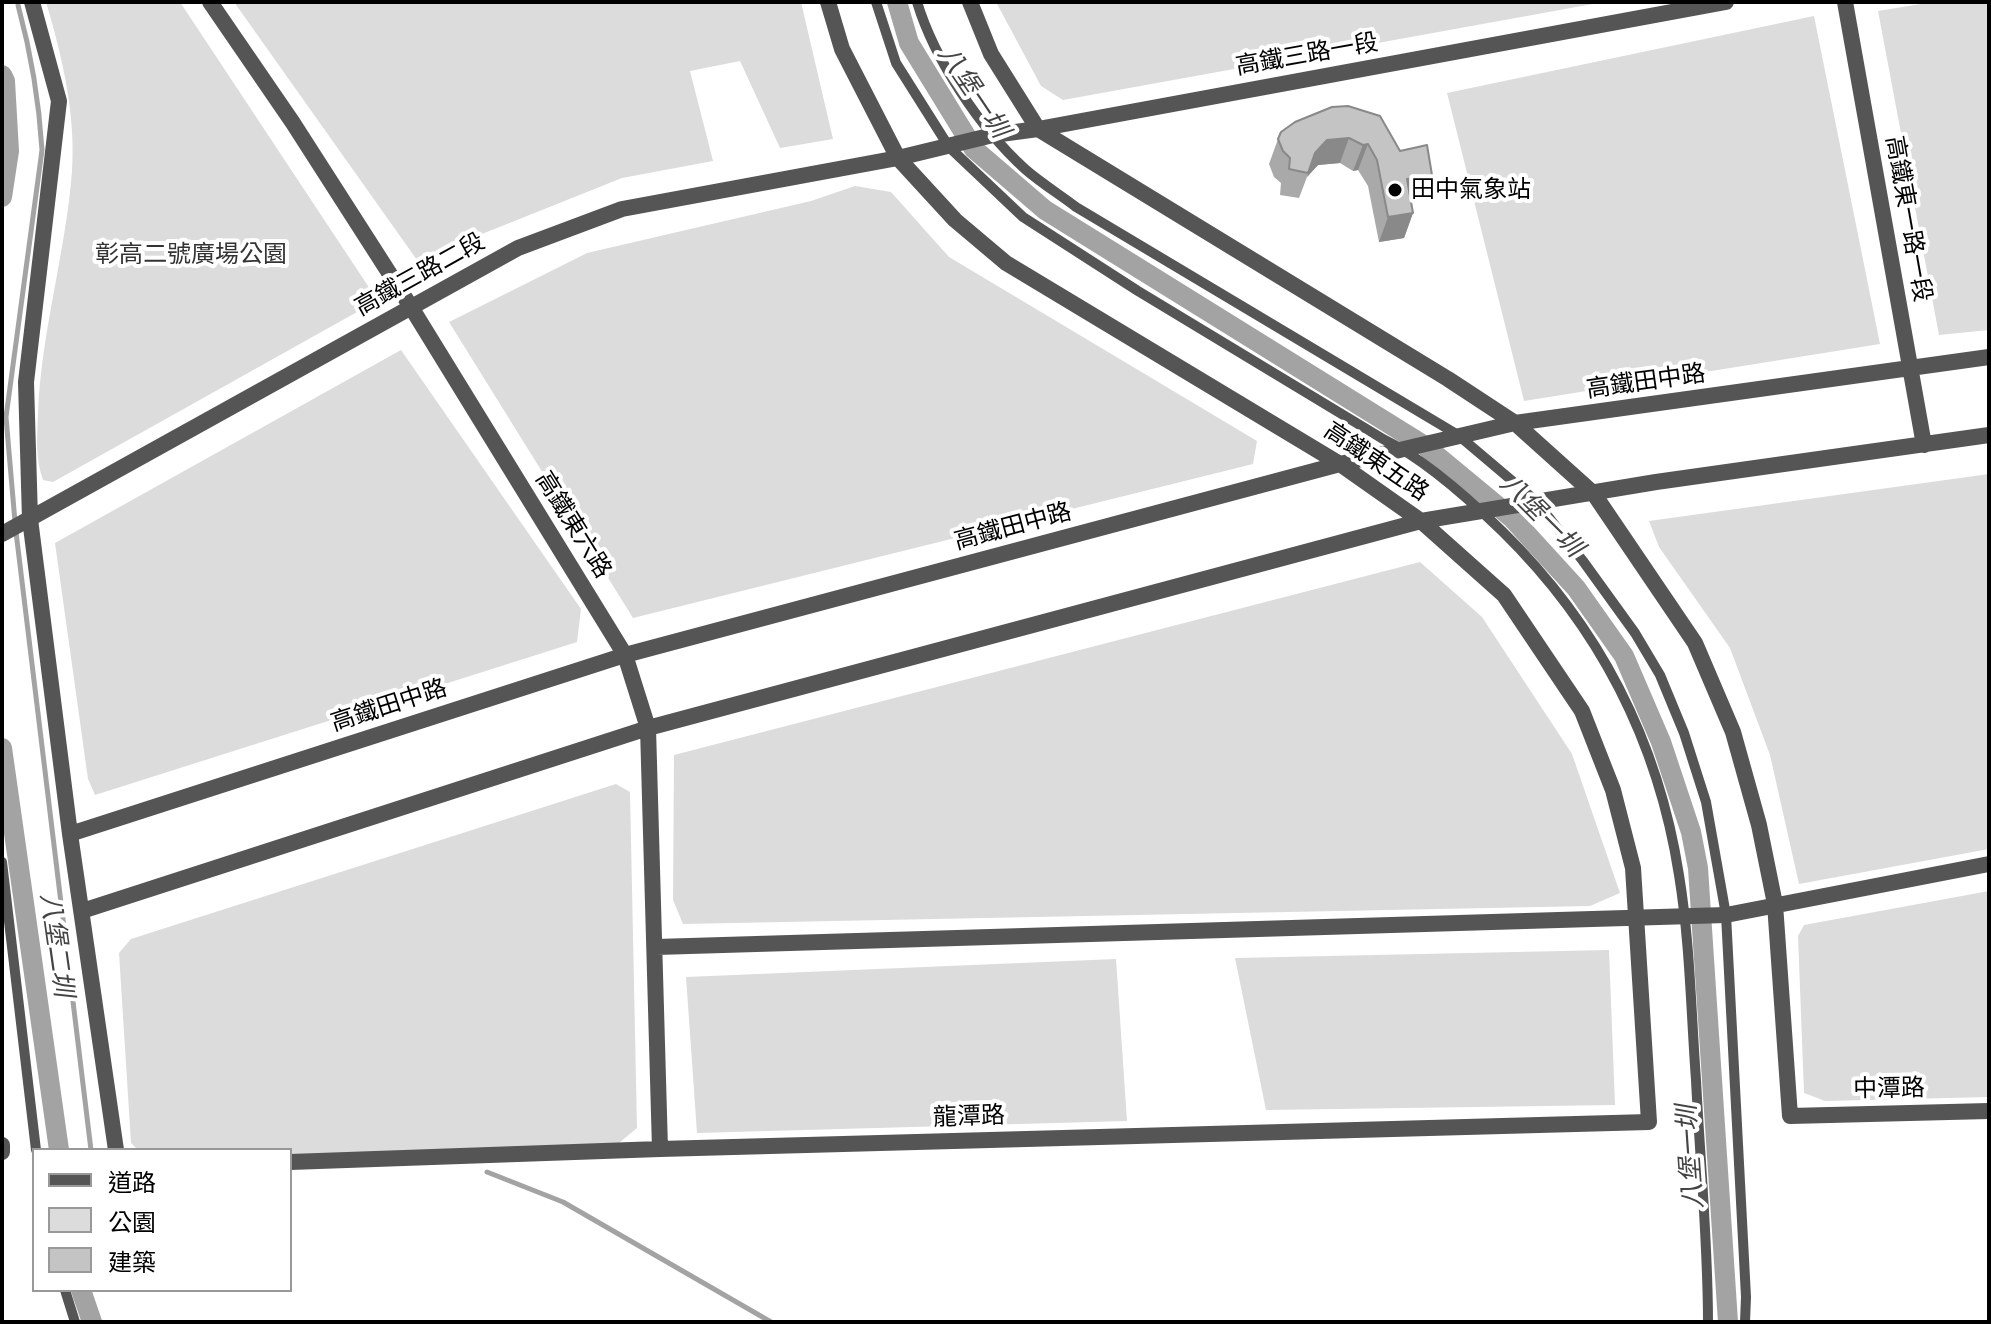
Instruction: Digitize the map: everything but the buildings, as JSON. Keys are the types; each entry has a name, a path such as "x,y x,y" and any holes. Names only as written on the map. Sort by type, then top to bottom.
{"street":[{"path":"32,2 59,101 26,382 30,519 70,834 116,1148"},
{"name":"高鐵東六路","path":"210,2 293,123 411,307 625,655 648,728 660,1149"},
{"name":"高鐵東五路","path":"828,2 842,49 898,158 955,220 1006,263 1340,464 1421,521 1504,595 1582,711 1613,790 1633,868 1649,1122"},
{"path":"970,2 991,54 1038,129 1448,379 1515,423 1594,494 1695,643 1733,732 1759,825 1775,904"},
{"name":"高鐵三路一段","path":"898,158 993,135 1726,2"},
{"name":"高鐵東一路一段","path":"1845,2 1924,445"},
{"name":"高鐵三路二段","path":"2,534 518,248 622,209 898,158"},
{"name":"高鐵田中路","path":"70,834 625,655 1340,464 1515,423 1989,357"},
{"path":"82,911 648,728 1421,521 1656,482 1989,435"},
{"path":"656,947 1726,915 1989,864"},
{"name":"中潭路","path":"1775,904 1790,1116 1989,1111"},
{"name":"龍潭路","path":"292,1162 1649,1122"},
{"path":"2,1145 2,1152"}],"lane":[{"path":"876,2 896,63 949,147 1023,217 1138,291 1403,449 1481,510 1519,548 1560,594 1601,652 1645,741 1672,835 1689,963 1708,1322"},
{"path":"917,2 946,67 993,135 1026,170 1076,207 1458,435 1536,501 1600,585 1660,675 1684,733 1706,802 1726,915 1745,1322"},
{"path":"2,862 36,1148"},
{"path":"66,1292 75,1322"}],"green space":[{"name":"彰高二號廣場公園","path":"46,2 180,2 372,292 366,307 53,482 43,480 40,472 38,414 44,353 65,232 73,150 66,85"},
{"path":"234,2 801,2 833,139 780,148 740,61 690,71 713,161 622,178 417,260"},
{"path":"996,2 1604,2 1063,100 1041,86"},
{"path":"1933,2 1989,2 1989,330 1939,335 1878,11"},
{"path":"1814,16 1880,344 1524,401 1447,93"},
{"path":"855,186 891,192 949,257 1257,441 1253,464 633,618 449,322 587,253 811,201"},
{"path":"401,350 581,609 577,642 95,795 88,779 55,543"},
{"path":"1989,474 1989,849 1799,884 1770,755 1730,648 1659,547 1649,521"},
{"path":"1420,562 1482,617 1572,754 1620,893 1590,906 683,924 673,900 674,755"},
{"path":"616,784 630,792 637,1128 619,1143 292,1156 292,1148 136,1148 131,1143 119,953 131,939"},
{"path":"1989,891 1989,1097 1825,1101 1804,1093 1798,936 1804,925"},
{"path":"1609,950 1615,1105 1266,1110 1235,958"},
{"path":"1116,959 1127,1121 697,1133 686,977"}],"waterway":[{"name":"八堡一圳","path":"897,2 909,43 974,149 1045,210 1425,446 1512,518 1576,588 1624,656 1661,742 1691,832 1698,868 1728,1322"},
{"path":"15,522 6,417 42,150 34,77 18,5"},
{"name":"八堡二圳","path":"2,75 5,81 9,151 2,197"},
{"path":"16,532 91,1148"},
{"name":"八堡二圳","path":"2,748 59,1148"},
{"path":"487,1172 563,1202 771,1322"},
{"name":"八堡二圳","path":"82,1292 92,1322"}],"place":[{"name":"田中氣象站","path":"1395,190"}]}
